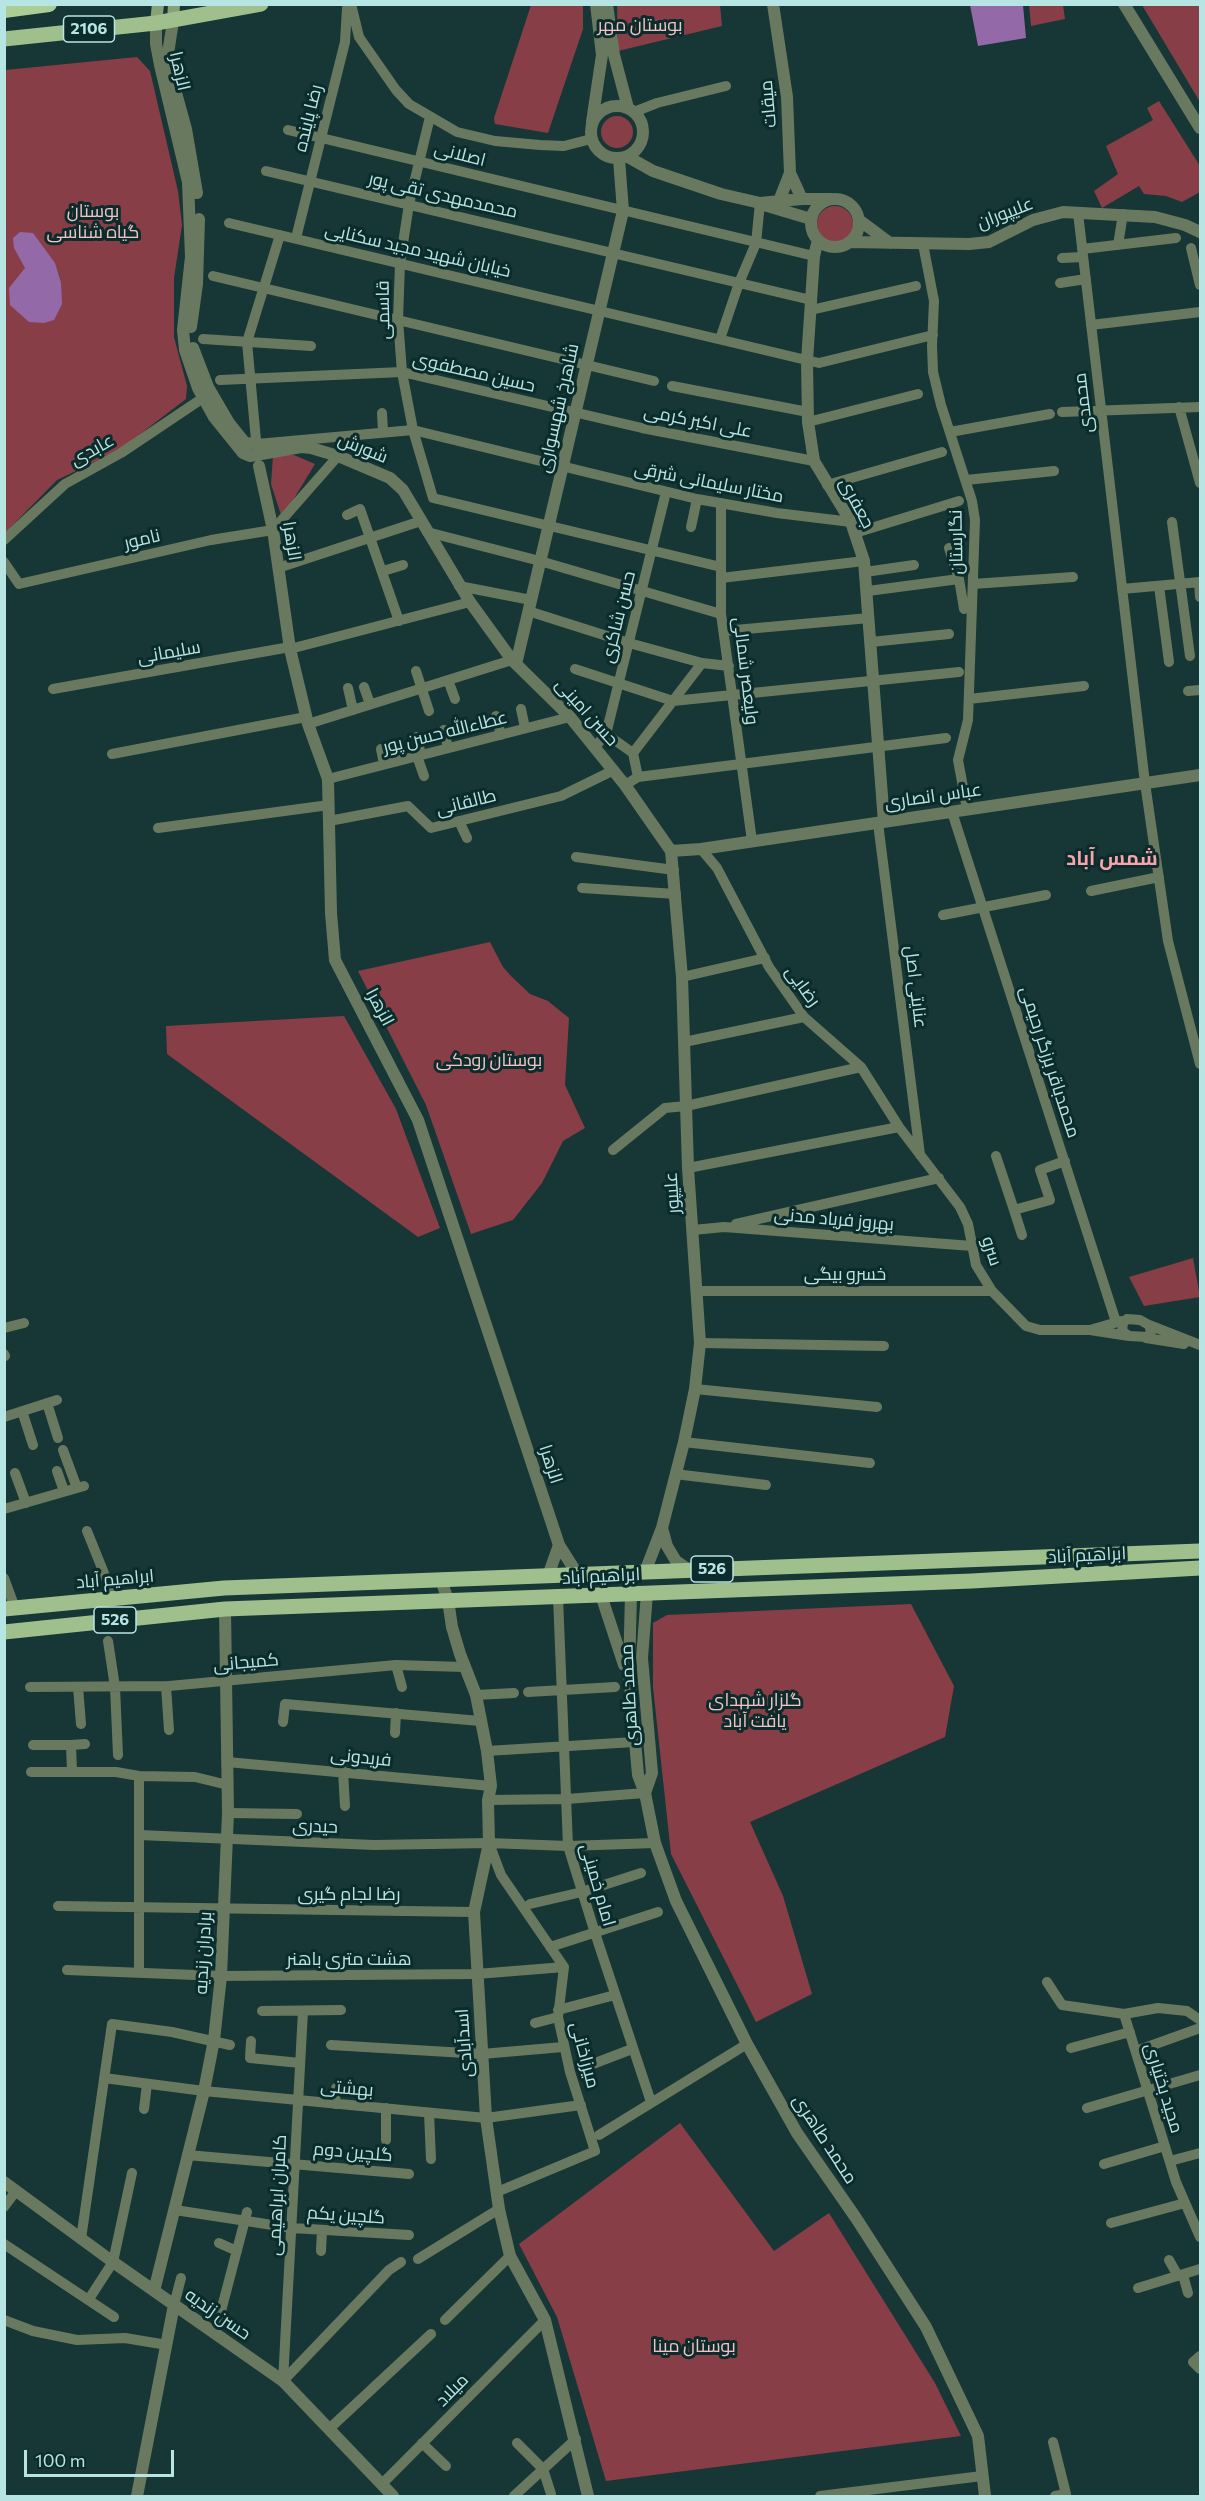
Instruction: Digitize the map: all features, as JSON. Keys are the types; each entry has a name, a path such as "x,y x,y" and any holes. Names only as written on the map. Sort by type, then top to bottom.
{"highway":[{"path":"4,10 49,4"}],"main road":[{"name":"2106","path":"4,39 157,14 261,4"},
{"name":"ابراهیم آباد","path":"10,1609 224,1588 1200,1551"},
{"path":"887,1563 889,1584"},
{"name":"ابراهیم آباد","path":"4,1632 225,1609 889,1584 1200,1568"}],"street":[{"path":"349,4 359,37 396,90 409,104 457,132 495,141 540,146 564,146 591,134"},
{"name":"رضا پاینده","path":"296,238 345,42 349,4"},
{"path":"608,4 614,55 631,110 643,125 643,140 635,153 624,158"},
{"name":"میقات","path":"773,4 787,97 790,172 802,199"},
{"path":"1124,4 1200,128"},
{"path":"595,8 602,55 591,134 594,146 605,156 624,158 653,171 721,194 811,219"},
{"name":"الزهرا","path":"173,12 167,60 195,174 199,220 197,284 191,322 193,349 208,387 229,423 258,455 273,530 290,648 307,721 328,779 331,913 335,960 418,1120 558,1545 578,1575"},
{"name":"الزهرا","path":"157,14 158,55 188,182 190,257 184,338 189,366 214,417 243,453 250,456 258,455"},
{"path":"591,134 596,116 601,111 614,106 631,110 726,86"},
{"name":"قاسمی","path":"429,121 409,204 400,263 398,320 402,372 413,430 433,498 549,526"},
{"name":"اصلانی","path":"288,130 814,256"},
{"name":"شاهرخ شهسواری","path":"514,662 530,606 623,211 624,158"},
{"name":"محمدمهدی تقی پور","path":"266,171 613,252 739,283 811,305"},
{"path":"779,201 790,172"},
{"path":"760,203 802,199 831,199 839,199 853,206 859,220 859,228 849,242 834,247 818,240 814,234 811,219 818,206 831,199"},
{"path":"720,339 739,283 756,243 760,203"},
{"name":"علیپوران","path":"849,242 969,244 989,242 1033,219 1064,212 1123,214 1165,219 1200,232"},
{"name":"محمدی","path":"1078,213 1145,783 1168,941 1200,1064"},
{"path":"1118,245 1123,214"},
{"path":"859,220 891,244"},
{"name":"خیابان شهید مجید سکنایی","path":"229,222 819,363 933,335"},
{"path":"258,455 247,342 280,235"},
{"path":"1062,258 1118,245 1176,238"},
{"name":"جعفری","path":"818,240 814,256 807,361 808,417 814,461 853,527 865,567 874,679 881,822"},
{"name":"نگارستان","path":"923,244 933,290 933,372 966,480 975,520 968,720 958,760 967,809"},
{"path":"1191,249 1200,285"},
{"path":"213,276 654,381"},
{"path":"1060,283 1086,279"},
{"path":"811,305 916,286"},
{"path":"1091,325 1200,312"},
{"path":"203,339 311,346"},
{"name":"حسین مصطفوی","path":"220,380 402,372 575,413"},
{"path":"672,386 808,417 918,394"},
{"name":"عابدی","path":"4,540 65,484 121,453 203,398"},
{"path":"1179,407 1200,483"},
{"path":"1062,412 1200,407"},
{"path":"382,413 383,432"},
{"name":"علی اکبر کرمی","path":"575,413 814,461"},
{"path":"950,432 1050,414"},
{"name":"مختار سلیمانی شرقی","path":"258,455 383,432 413,430 697,499 853,527"},
{"name":"شورش","path":"258,455 302,447 338,456 390,478 403,490 424,526"},
{"path":"827,485 942,452"},
{"path":"273,530 338,456"},
{"path":"966,480 1054,471"},
{"name":"حسن شاکری","path":"595,747 606,734 666,492"},
{"path":"691,526 697,499"},
{"path":"853,527 958,501"},
{"name":"ولیعصر شمالی","path":"721,503 722,614 752,841"},
{"path":"347,515 360,509 399,621"},
{"path":"1172,522 1190,656"},
{"path":"278,568 371,537 424,526 722,614"},
{"name":"حسن امینی","path":"424,526 459,586 514,662 570,717 595,747 625,785 671,852"},
{"path":"549,526 721,567"},
{"name":"نامور","path":"4,562 19,584 211,540 273,530"},
{"path":"949,548 959,579 964,609"},
{"path":"721,578 914,565"},
{"path":"383,572 403,566"},
{"path":"973,584 1073,577"},
{"path":"868,591 959,579"},
{"path":"1122,589 1199,582 1200,597"},
{"path":"459,586 530,606 629,643 702,663 729,666"},
{"path":"1159,586 1169,662"},
{"path":"290,648 470,602"},
{"path":"724,631 869,618"},
{"path":"871,642 949,634"},
{"name":"سلیمانی","path":"53,689 290,648"},
{"path":"112,754 307,721 353,710 514,662"},
{"path":"633,753 702,663"},
{"path":"575,669 673,701 958,672"},
{"path":"416,671 429,711"},
{"path":"448,680 455,699"},
{"path":"969,699 1084,686"},
{"path":"364,687 369,705"},
{"path":"348,688 353,710"},
{"path":"1188,692 1200,690"},
{"path":"521,709 525,728"},
{"path":"496,716 501,735"},
{"name":"عطاءالله حسن پور","path":"328,779 570,717"},
{"path":"444,730 448,748"},
{"path":"606,734 633,753 638,777"},
{"path":"417,737 424,776"},
{"path":"625,785 638,777 946,738"},
{"path":"393,745 397,761"},
{"path":"381,749 384,764"},
{"name":"طالقانی","path":"329,821 408,806 431,828 561,796 614,770"},
{"name":"عباس انصاری","path":"671,852 1200,775"},
{"path":"158,828 329,805"},
{"name":"محمدباقر برزگر رحیمی","path":"952,812 1065,1161 1122,1321 1121,1328 1129,1336"},
{"path":"459,821 467,838"},
{"name":"عنایتی اصل","path":"881,822 920,1155"},
{"name":"رضایی","path":"701,849 717,868 765,958 804,1017 861,1067 899,1127"},
{"name":"علیپور","path":"645,1572 662,1528 684,1442 695,1389 700,1343 688,1168 682,977 671,852"},
{"path":"576,858 674,870"},
{"path":"1091,891 1159,877"},
{"path":"582,888 676,894"},
{"path":"943,915 1046,895"},
{"path":"682,977 765,958"},
{"path":"684,1042 804,1017"},
{"path":"613,1150 665,1108 686,1106 861,1067"},
{"path":"688,1168 899,1127"},
{"name":"سرو","path":"899,1127 964,1214 976,1265 992,1291 1026,1326 1040,1330 1090,1330"},
{"path":"996,1156 1022,1235"},
{"path":"1014,1210 1050,1200 1040,1170 1065,1161"},
{"path":"724,1227 939,1178"},
{"name":"بهروز فریاد مدنی","path":"693,1230 724,1227 972,1246"},
{"name":"خسرو بیگی","path":"697,1291 992,1291"},
{"path":"1090,1330 1122,1321 1140,1320 1200,1346"},
{"path":"4,1328 24,1323"},
{"path":"1146,1338 1152,1332 1149,1325"},
{"path":"1090,1330 1200,1346"},
{"path":"700,1343 884,1346"},
{"path":"695,1389 877,1407"},
{"path":"4,1417 52,1402 58,1438"},
{"path":"22,1411 33,1445"},
{"path":"684,1442 870,1463"},
{"path":"4,1509 80,1487 63,1450"},
{"path":"57,1471 64,1491"},
{"path":"15,1473 26,1503"},
{"path":"675,1474 766,1485"},
{"path":"662,1528 667,1546 676,1561 689,1570"},
{"path":"87,1531 114,1598"},
{"path":"541,1576 549,1573 558,1545"},
{"path":"4,1578 10,1609"},
{"name":"اسدآبادی","path":"441,1580 464,1667 476,1695 491,1786 488,1800 489,1843 474,1912 486,2118 499,2209 510,2256 545,2320 576,2439 588,2496"},
{"name":"محمد طاهری","path":"639,1593 628,1648 634,1742 638,1775 645,1793 655,1843 676,1901 747,2044 797,2133 856,2218 926,2327 978,2436 985,2496"},
{"name":"محمد طاهری","path":"639,1593 652,1773 645,1793"},
{"path":"601,1595 630,1680"},
{"name":"امام خمینی","path":"558,1597 568,1846 651,2102"},
{"name":"برادران زندیه","path":"154,2291 204,2091 214,2040 221,1976 228,1814 225,1609"},
{"path":"108,1641 115,1687 118,1755"},
{"path":"396,1665 402,1687"},
{"name":"کمیجانی","path":"30,1687 166,1686 396,1665 464,1667"},
{"path":"166,1686 169,1730"},
{"path":"78,1687 81,1724"},
{"path":"528,1692 615,1687"},
{"path":"476,1695 514,1693"},
{"path":"283,1722 285,1704 480,1721"},
{"path":"395,1733 396,1713"},
{"path":"487,1751 634,1742"},
{"path":"33,1745 85,1744"},
{"path":"71,1745 72,1772"},
{"name":"فریدونی","path":"227,1762 491,1786"},
{"path":"343,1771 345,1806"},
{"path":"31,1772 116,1772 139,1776 195,1777 228,1785"},
{"path":"139,1776 140,1973"},
{"path":"488,1800 567,1799 645,1793"},
{"path":"228,1814 297,1814"},
{"name":"حیدری","path":"139,1835 374,1845 489,1843 568,1846 655,1843"},
{"path":"489,1843 501,1875 564,1967"},
{"path":"530,1904 582,1892 641,1873"},
{"name":"رضا لجام گیری","path":"58,1906 474,1912"},
{"path":"550,1947 658,1912"},
{"name":"هشت متری باهنر","path":"67,1970 221,1976 477,1974 564,1967"},
{"name":"میرزاخانی","path":"497,2192 595,2151 563,2046 558,2014 564,1967"},
{"path":"1047,1982 1062,2005 1124,2014 1158,2008 1187,2011 1200,2020"},
{"path":"535,2023 615,1995"},
{"path":"262,2011 341,2010"},
{"name":"کامران ابراهیمی","path":"283,2381 303,2011"},
{"name":"مجید بختیاری","path":"1124,2014 1170,2161 1185,2203 1199,2230"},
{"path":"81,2239 112,2024 230,2044"},
{"path":"1136,2051 1200,2028"},
{"path":"1071,2048 1130,2032"},
{"path":"251,2041 250,2058 300,2064"},
{"path":"599,2135 747,2044"},
{"path":"331,2045 482,2054 563,2046"},
{"path":"1150,2046 1158,2069"},
{"path":"585,2067 632,2049"},
{"path":"1087,2108 1200,2075"},
{"name":"بهشتی","path":"104,2078 204,2091 486,2118 581,2105"},
{"path":"144,2109 147,2084"},
{"path":"335,2104 336,2088"},
{"path":"386,2108 386,2140"},
{"path":"429,2113 431,2159"},
{"path":"1104,2164 1165,2146"},
{"path":"1170,2161 1200,2152"},
{"name":"گلچین دوم","path":"187,2155 409,2174"},
{"path":"89,2299 112,2262 132,2173"},
{"name":"حسن زندیه","path":"4,2182 112,2262 283,2381 393,2496"},
{"path":"4,2207 16,2191"},
{"path":"1111,2223 1185,2203"},
{"path":"418,2259 499,2209"},
{"name":"گلچین یکم","path":"175,2210 246,2217 291,2228 409,2235"},
{"path":"215,2334 246,2217"},
{"path":"321,2251 322,2230"},
{"path":"219,2243 237,2251"},
{"path":"4,2244 114,2317"},
{"path":"444,2320 510,2256"},
{"path":"1169,2260 1181,2275 1188,2293"},
{"path":"283,2381 389,2270 401,2262"},
{"path":"1138,2288 1200,2269"},
{"path":"138,2496 174,2305 182,2278"},
{"path":"4,2320 33,2331 77,2340 125,2338 167,2345"},
{"name":"میلاد","path":"382,2484 545,2320"},
{"path":"329,2429 431,2334"},
{"path":"514,2496 576,2439"},
{"path":"1053,2442 1066,2494 1055,2496"},
{"path":"422,2443 446,2466"},
{"path":"517,2443 543,2469 551,2494"},
{"path":"820,2496 982,2476"}],"green space":[{"path":"531,5 583,6 583,29 548,133 495,124 494,118"},
{"name":"بوستان مهر","path":"617,5 720,5 722,26 618,51"},
{"path":"1029,5 1063,5 1065,19 1031,26"},
{"path":"1142,5 1200,5 1200,102"},
{"name":"بوستان گیاه شناسی","path":"137,57 150,71 178,191 182,225 174,278 174,337 187,386 186,399 118,451 57,480 5,533 5,70"},
{"path":"1159,101 1200,166 1200,192 1182,202 1166,196 1144,194 1139,186 1102,208 1094,191 1118,174 1106,146 1153,120 1147,108"},
{"path":"617,116 628,121 633,132 628,143 617,148 606,143 601,132 606,121"},
{"path":"835,206 848,211 853,224 848,237 835,242 822,237 817,224 822,211"},
{"path":"273,455 294,455 315,464 282,518 271,484"},
{"name":"بوستان رودکی","path":"490,942 503,967 511,976 530,994 548,1001 569,1018 565,1085 585,1128 563,1141 542,1183 513,1220 471,1234 426,1105 358,971"},
{"path":"344,1016 396,1109 440,1228 418,1237 167,1054 166,1026"},
{"path":"1193,1258 1200,1297 1144,1306 1129,1277"},
{"name":"گلزار شهدای یافت آباد","path":"911,1604 954,1686 945,1737 750,1822 783,1896 812,1994 756,2022 671,1854 653,1687 653,1623 667,1615"},
{"name":"بوستان مینا","path":"680,2123 774,2251 829,2213 935,2383 961,2436 606,2481 557,2317 519,2244"}],"shaded area":[{"path":"970,5 1023,5 1026,38 978,46"},
{"path":"20,232 33,233 55,263 61,283 62,304 54,320 44,323 29,322 10,305 9,288 25,268 14,248 13,238"}],"district":[{"name":"شمس آباد","path":"1112,858"}]}
